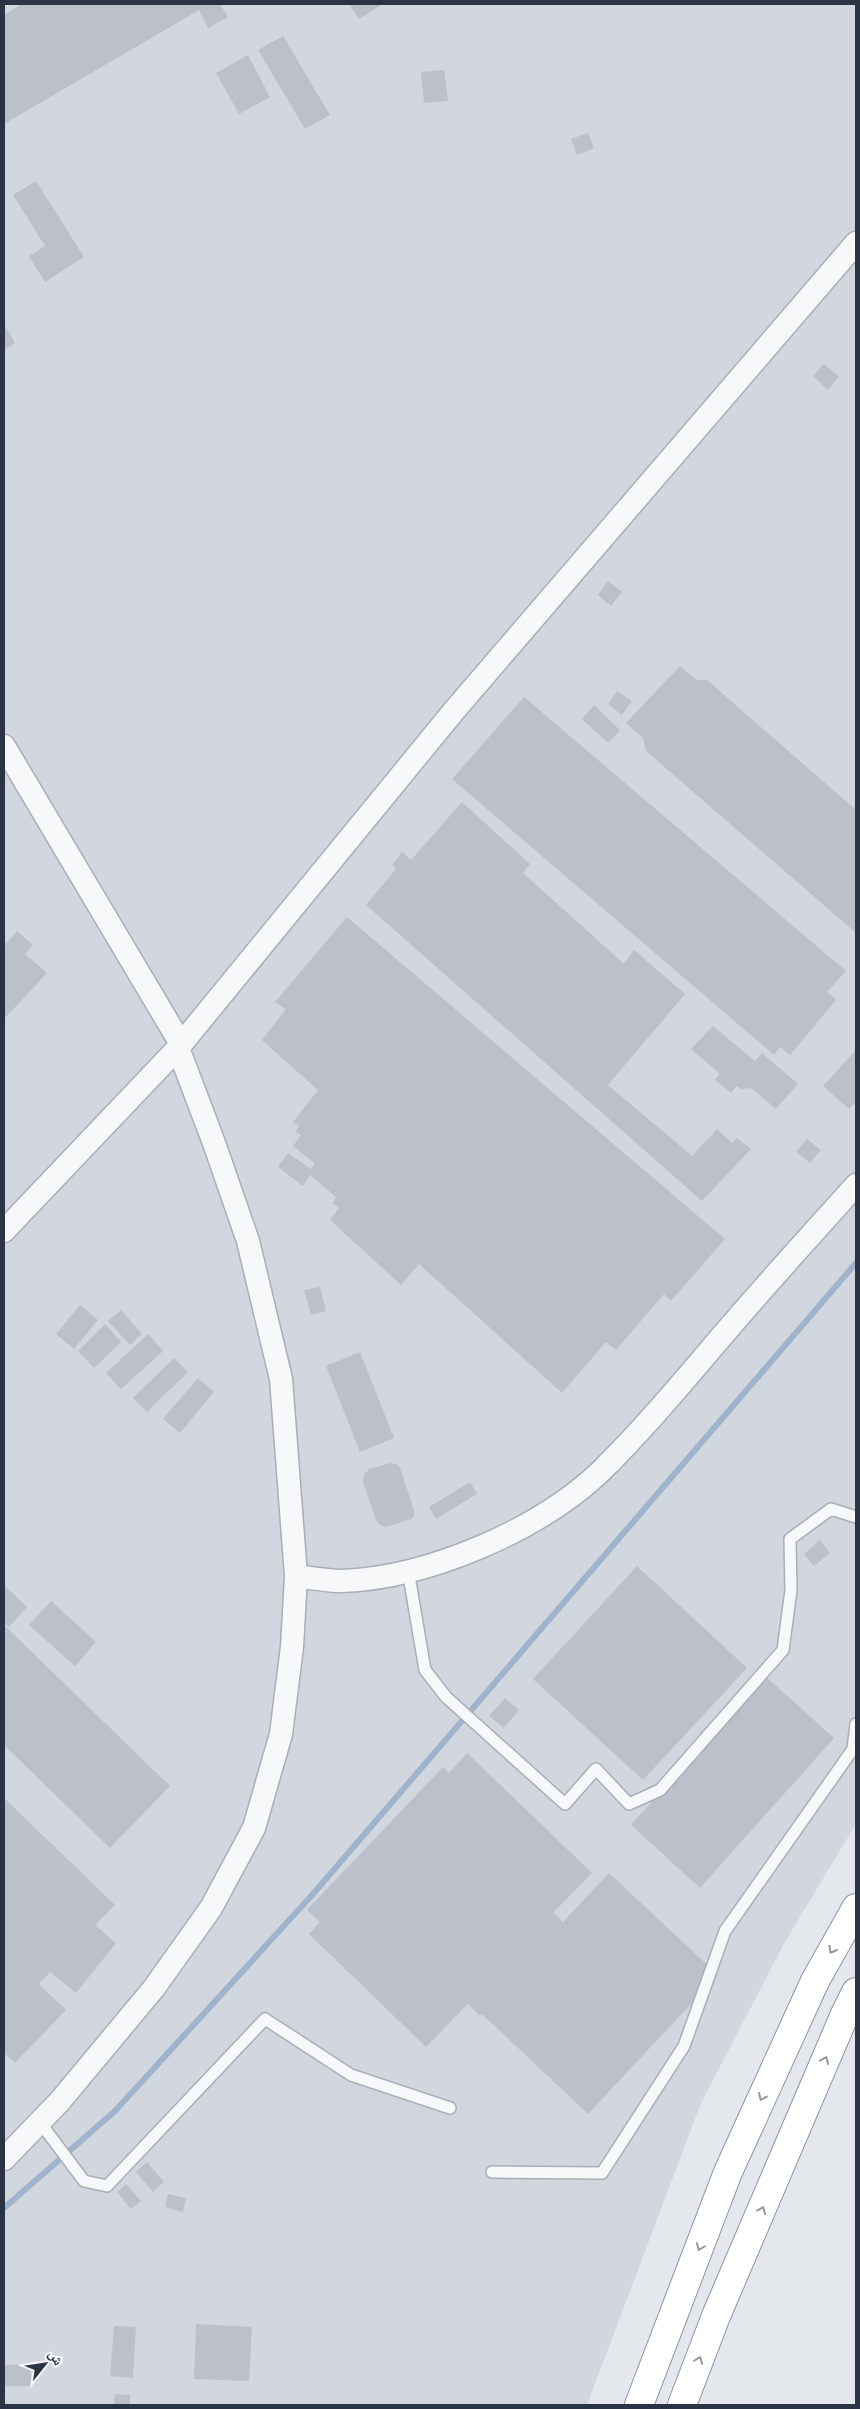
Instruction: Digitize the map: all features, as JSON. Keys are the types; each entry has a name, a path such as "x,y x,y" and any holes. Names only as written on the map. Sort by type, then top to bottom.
{"highway":[{"path":"639,2405 728,2172 815,1981 856,1908"},
{"path":"682,2405 716,2316 856,1992"}],"street":[{"path":"4,1231 179,1046 453,712 856,243"},
{"path":"4,746 179,1046 214,1143 248,1241 281,1379 296,1576 292,1647 281,1734 254,1828 211,1908 154,1988 60,2100 4,2159"},
{"path":"296,1576 341,1581 394,1574 449,1558 504,1537 549,1511 598,1474 660,1409 760,1291 856,1185"}],"lane":[{"path":"408,1570 425,1670 446,1697 565,1804 596,1769 629,1804 660,1790 782,1650 791,1590 790,1539 831,1509 856,1517"},
{"path":"492,2172 602,2172 684,2046 724,1931 852,1749 856,1724"},
{"path":"40,2121 84,2180 107,2186 265,2019 351,2075 450,2108"}],"shaded area":[{"path":"4,4 856,4 856,1824 785,1942 701,2103 587,2405 4,2405"}],"building":[{"path":"22,4 220,4 228,17 208,28 199,10 4,124 4,15"},
{"path":"349,4 383,4 359,19"},
{"path":"283,36 330,115 305,129 258,50"},
{"path":"248,55 270,97 239,114 216,73"},
{"path":"444,70 448,101 424,103 421,72"},
{"path":"588,133 594,148 577,155 571,139"},
{"path":"36,181 84,257 45,282 29,256 45,246 13,195"},
{"path":"4,324 15,343 4,350"},
{"path":"824,364 839,377 828,390 813,376"},
{"path":"608,581 622,592 611,606 598,595"},
{"path":"680,666 697,680 707,680 856,810 856,933 646,751 643,738 626,723"},
{"path":"617,691 632,701 622,715 608,704"},
{"path":"524,697 846,971 827,992 836,1000 790,1055 780,1047 774,1055 452,779"},
{"path":"594,705 620,730 608,743 582,719"},
{"path":"462,802 530,864 523,873 624,964 634,950 685,994 608,1085 692,1156 717,1129 732,1143 737,1138 751,1149 702,1201 366,905 396,869 392,865 402,852 411,860"},
{"path":"347,917 725,1239 671,1301 664,1294 616,1350 606,1342 562,1393 419,1264 401,1285 330,1220 339,1208 333,1203 336,1197 310,1175 303,1186 278,1167 288,1153 311,1169 315,1164 293,1146 301,1135 295,1132 299,1126 293,1122 318,1090 262,1040 286,1009 275,1002"},
{"path":"17,931 33,945 25,954 47,973 4,1019 4,946"},
{"path":"713,1026 755,1061 762,1053 798,1084 776,1109 751,1088 742,1089 736,1086 731,1093 715,1080 720,1074 691,1049"},
{"path":"856,1050 856,1102 849,1109 823,1086"},
{"path":"807,1139 821,1150 810,1163 796,1152"},
{"path":"320,1287 326,1311 311,1315 304,1290"},
{"path":"80,1305 98,1320 74,1349 56,1334"},
{"path":"121,1310 142,1334 130,1345 108,1321"},
{"path":"105,1324 121,1342 94,1368 78,1351"},
{"path":"148,1334 163,1351 121,1389 106,1373"},
{"path":"360,1352 394,1438 360,1452 326,1366"},
{"path":"174,1358 188,1372 147,1412 133,1398"},
{"path":"198,1378 214,1392 180,1433 163,1419"},
{"path":"391,1463 398,1465 401,1470 414,1516 411,1519 386,1527 380,1525 376,1520 363,1482 364,1475 369,1469"},
{"path":"470,1482 477,1494 436,1519 429,1507"},
{"path":"820,1540 830,1553 814,1566 804,1554"},
{"path":"637,1566 747,1668 643,1780 533,1679"},
{"path":"4,1585 27,1607 9,1627 4,1622"},
{"path":"51,1601 96,1642 75,1666 29,1625"},
{"path":"4,1625 170,1786 110,1848 4,1745"},
{"path":"765,1676 834,1738 700,1888 631,1825"},
{"path":"505,1698 519,1710 504,1728 489,1716"},
{"path":"467,1753 592,1873 553,1913 563,1922 609,1873 718,1975 588,2114 482,2014 480,2016 468,2004 487,1984 426,2047 309,1934 320,1922 307,1910 443,1767 449,1773"},
{"path":"4,1798 115,1905 95,1925 116,1943 76,1993 50,1972 39,1984 66,2010 15,2063 4,2053"},
{"path":"147,2162 164,2182 153,2192 136,2172"},
{"path":"126,2184 141,2201 131,2209 117,2192"},
{"path":"168,2194 186,2198 183,2212 165,2207"},
{"path":"196,2324 252,2327 249,2381 194,2379"},
{"path":"114,2326 136,2327 133,2378 110,2376"},
{"path":"30,2364 31,2386 4,2386 4,2365"},
{"path":"115,2394 130,2395 130,2405 114,2405"}],"waterway":[{"path":"4,2208 115,2111 313,1894 856,1263"}]}
